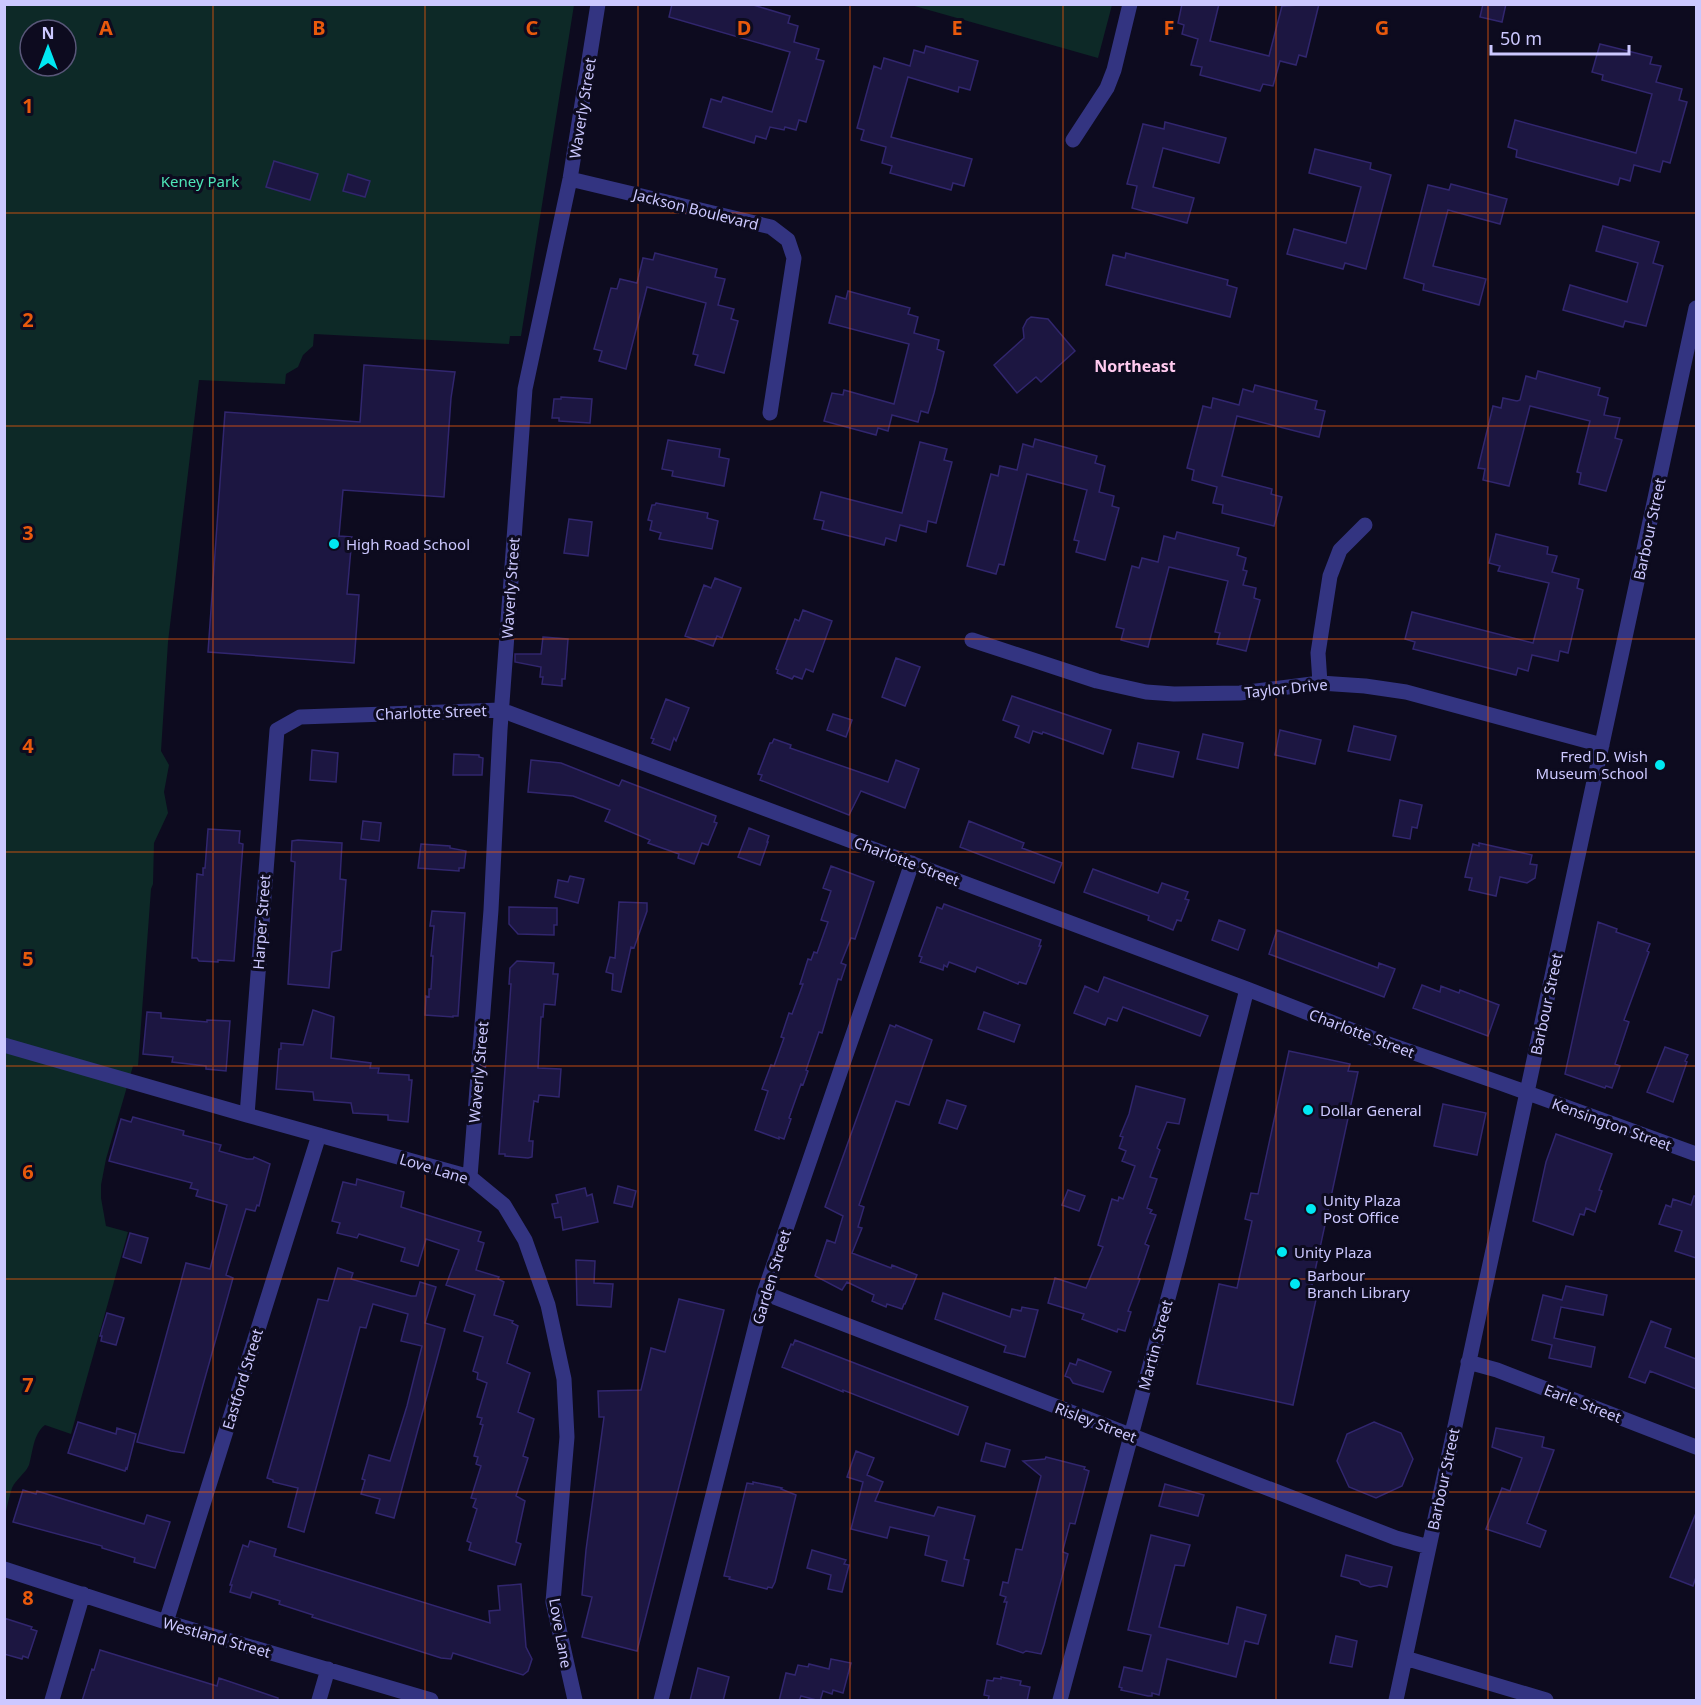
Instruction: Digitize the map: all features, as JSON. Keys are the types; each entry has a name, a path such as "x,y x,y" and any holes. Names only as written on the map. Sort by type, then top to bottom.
{"street":[{"name":"Waverly Street","path":"470,1177 491,910 501,710 525,389 570,179 598,4"},
{"path":"1073,140 1107,88 1114,70 1130,4"},
{"name":"Jackson Boulevard","path":"570,179 771,227 788,240 794,258 770,412"},
{"name":"Barbour Street","path":"1395,1701 1696,308"},
{"path":"1320,683 1318,653 1330,576 1340,550 1365,525"},
{"name":"Taylor Drive","path":"972,640 1097,681 1146,692 1240,693 1320,683 1365,686 1406,692 1602,745"},
{"name":"Charlotte Street","path":"277,730 300,717 501,710 1247,989 1377,1040 1527,1093"},
{"name":"Harper Street","path":"247,1115 277,730"},
{"name":"Garden Street","path":"661,1701 764,1293 912,863"},
{"name":"Martin Street","path":"1060,1701 1178,1261 1247,989"},
{"name":"Love Lane","path":"4,1045 470,1177 504,1205 525,1240 548,1305 564,1379 567,1437 553,1602 575,1701"},
{"name":"Kensington Street","path":"1527,1093 1696,1154"},
{"name":"Eastford Street","path":"166,1622 319,1135"},
{"name":"Risley Street","path":"764,1293 1396,1538 1429,1547"},
{"name":"Earle Street","path":"1468,1362 1497,1370 1696,1447"},
{"name":"Westland Street","path":"4,1569 166,1622 431,1701"},
{"path":"52,1701 83,1594"},
{"path":"1405,1658 1546,1701"},
{"path":"319,1701 328,1669"}],"green space":[{"name":"Keney Park","path":"5,5 574,5 521,336 510,336 509,344 314,334 313,346 303,355 298,367 286,374 285,384 199,380 168,642 161,751 169,765 164,792 168,813 154,843 153,884 138,1066 133,1066 106,1159 101,1185 106,1226 128,1232 71,1434 45,1425 36,1438 29,1465 12,1488 5,1516"},
{"path":"911,5 1112,5 1098,58"}],"building":[{"path":"672,4 750,4 790,16 788,23 798,26 794,42 819,49 816,59 824,61 806,122 799,120 796,130 770,127 766,139 756,136 754,143 703,127 711,99 721,102 723,97 772,112 790,52 669,17"},
{"path":"1182,4 1219,4 1210,41 1269,56 1282,6 1319,4 1306,57 1299,55 1296,65 1280,61 1273,86 1263,84 1260,91 1200,75 1202,67 1191,65 1198,39 1182,34 1184,25 1178,23"},
{"path":"1483,4 1506,4 1502,22 1480,17"},
{"path":"1600,44 1652,57 1650,64 1661,66 1656,82 1682,89 1679,100 1687,102 1670,163 1663,161 1660,172 1634,165 1630,181 1620,178 1618,185 1516,157 1517,150 1508,147 1515,120 1636,153 1652,94 1602,80 1603,75 1592,72"},
{"path":"926,46 978,61 970,90 959,87 958,92 908,77 891,137 972,159 964,186 953,183 951,190 890,173 892,166 882,163 886,147 861,140 864,130 857,128 874,66 881,69 884,58 910,66 914,50 924,53"},
{"path":"1165,122 1226,138 1219,163 1163,148 1153,187 1194,198 1187,223 1132,208 1137,186 1127,184 1143,124 1164,129"},
{"path":"1315,149 1371,163 1370,169 1391,175 1366,269 1345,263 1343,269 1287,254 1294,229 1346,243 1361,187 1309,173"},
{"path":"274,161 318,174 310,200 266,187"},
{"path":"348,174 370,181 365,197 343,191"},
{"path":"1451,184 1507,199 1500,224 1448,210 1433,266 1486,279 1479,305 1423,290 1424,284 1404,278 1428,185 1449,190"},
{"path":"1603,226 1659,242 1653,263 1663,266 1646,326 1625,321 1623,327 1563,310 1570,285 1627,302 1638,263 1596,251"},
{"path":"655,253 717,269 715,277 725,279 718,305 734,309 731,319 738,321 724,373 695,365 698,355 693,354 706,303 647,287 626,369 599,361 602,351 594,349 611,288 617,289 620,279 637,283 643,258 653,260"},
{"path":"1126,253 1228,280 1227,285 1237,288 1230,317 1106,285 1113,255 1125,258"},
{"path":"848,291 910,308 908,314 918,317 914,333 939,340 937,349 944,352 934,393 928,413 921,411 918,422 892,415 888,431 878,428 876,435 824,421 832,393 843,395 844,390 894,404 909,344 829,323 836,296 846,299"},
{"path":"1031,317 1048,319 1075,351 1041,382 1036,377 1017,393 994,365 1024,338 1023,328"},
{"path":"364,365 455,372 444,497 343,490 339,536 352,537 347,594 359,595 354,663 208,652 225,412 360,422"},
{"path":"1538,371 1600,388 1598,395 1608,398 1604,415 1620,418 1615,438 1622,440 1606,491 1579,484 1581,473 1577,472 1590,421 1530,406 1509,486 1483,480 1485,469 1478,468 1493,406 1501,408 1503,398 1520,400 1526,376 1536,379"},
{"path":"1255,385 1317,401 1315,409 1325,411 1319,437 1237,416 1222,476 1272,489 1271,494 1282,497 1274,526 1222,513 1223,505 1213,503 1217,487 1192,480 1194,470 1187,468 1203,406 1211,408 1213,398 1239,405 1243,389 1253,392"},
{"path":"561,397 592,399 590,423 559,421 559,418 552,418 554,399 561,399"},
{"path":"1035,439 1097,456 1095,463 1105,466 1099,492 1114,496 1112,506 1119,508 1105,560 1076,552 1079,541 1074,540 1087,490 1027,474 1004,565 999,564 996,574 967,566 991,474 998,476 1000,466 1017,470 1023,444 1033,447"},
{"path":"668,440 720,449 719,457 729,459 724,486 672,476 673,471 662,469"},
{"path":"920,442 947,449 944,460 952,462 936,523 928,521 926,532 900,525 896,541 886,538 884,545 822,529 824,521 814,519 821,492 902,513"},
{"path":"656,503 708,513 707,518 718,521 712,549 659,539 661,533 650,530 652,521 648,520 652,505"},
{"path":"569,519 592,522 588,556 564,553"},
{"path":"1177,532 1239,548 1237,555 1246,558 1243,570 1247,571 1243,585 1256,588 1254,598 1260,600 1246,651 1217,644 1220,633 1215,632 1228,581 1169,567 1148,647 1121,640 1124,629 1116,627 1132,566 1139,568 1142,558 1158,562 1164,536 1175,539"},
{"path":"1496,534 1548,547 1547,554 1557,556 1552,572 1579,579 1577,588 1583,590 1568,653 1560,651 1558,661 1532,655 1528,671 1518,668 1516,675 1413,649 1415,642 1405,639 1412,612 1533,643 1549,583 1498,571 1500,566 1489,563"},
{"path":"715,578 741,588 722,638 717,636 713,646 685,636 704,585 711,588"},
{"path":"803,610 832,621 813,672 806,669 802,679 794,676 792,679 777,673 776,669 795,619 799,621"},
{"path":"543,637 568,639 565,679 562,679 562,686 542,684 541,667 515,662 515,654 541,654"},
{"path":"896,658 920,667 905,706 882,697"},
{"path":"1012,696 1111,730 1103,754 1043,732 1042,734 1033,731 1029,743 1015,737 1019,726 1003,720"},
{"path":"666,699 689,708 670,750 652,743 654,739 651,738"},
{"path":"833,714 852,720 846,737 827,730"},
{"path":"1354,726 1396,736 1390,760 1348,751"},
{"path":"1280,730 1321,740 1315,764 1275,755"},
{"path":"1203,734 1243,743 1238,768 1197,759"},
{"path":"774,739 791,745 790,748 888,782 896,760 919,769 905,808 861,791 849,815 760,780 762,775 758,774 770,743"},
{"path":"1138,743 1179,752 1173,777 1132,768"},
{"path":"312,750 338,753 336,782 310,780"},
{"path":"454,754 479,755 483,758 482,775 453,775"},
{"path":"531,760 561,763 619,786 622,780 716,816 714,822 717,823 708,845 702,843 694,864 678,858 679,854 648,843 650,840 605,821 610,810 573,796 528,792"},
{"path":"1400,800 1422,805 1417,828 1412,827 1410,839 1393,836"},
{"path":"363,821 381,823 379,841 361,839"},
{"path":"969,821 1024,843 1022,848 1062,863 1054,883 960,847"},
{"path":"749,828 769,836 760,865 738,857"},
{"path":"208,829 240,831 239,843 243,844 234,961 199,961 197,958 192,958 197,874 203,875 203,868 205,868"},
{"path":"292,841 342,843 340,879 346,880 341,950 332,952 329,988 288,984 295,862 291,861"},
{"path":"1479,843 1532,855 1530,864 1537,865 1535,878 1527,883 1500,877 1496,896 1469,890 1472,878 1465,877 1473,844 1479,846"},
{"path":"421,844 450,846 450,848 466,851 464,868 459,868 459,871 418,868"},
{"path":"831,866 874,882 855,939 851,938 841,963 846,965 841,980 838,979 822,1033 819,1032 784,1139 779,1137 779,1139 755,1130 768,1091 762,1089 771,1065 774,1066 784,1038 781,1037 789,1013 792,1014 803,984 800,984 808,959 811,960 814,952 817,953 828,922 821,920 831,891 823,888"},
{"path":"1093,869 1158,893 1162,883 1188,892 1185,899 1189,900 1181,921 1177,920 1173,930 1148,920 1149,916 1084,892"},
{"path":"570,876 584,879 578,903 555,897 558,880 568,882"},
{"path":"619,902 647,903 647,911 634,948 631,947 621,992 612,990 613,974 606,972 610,957 615,958"},
{"path":"944,904 1041,940 1039,946 1041,946 1026,984 1019,982 1018,984 977,967 975,972 949,962 947,967 944,965 943,970 920,962 922,957 919,956 937,907 942,909"},
{"path":"509,907 557,908 557,925 554,925 554,935 518,934 509,924"},
{"path":"432,911 465,913 458,1016 425,1015 426,996 429,997 429,989 431,989 434,926 430,926"},
{"path":"1219,920 1245,930 1238,950 1212,940"},
{"path":"1598,922 1617,929 1616,932 1650,944 1624,1020 1629,1022 1615,1064 1620,1066 1612,1088 1606,1086 1605,1088 1565,1074"},
{"path":"1277,930 1378,968 1379,963 1395,969 1384,997 1269,954"},
{"path":"517,961 554,963 553,974 558,974 555,1005 544,1004 543,1017 541,1017 538,1068 561,1069 559,1097 539,1095 538,1102 534,1101 529,1141 533,1141 532,1157 528,1158 499,1154 511,984 509,984 510,968"},
{"path":"1104,977 1208,1016 1200,1036 1123,1007 1117,1021 1108,1018 1105,1025 1074,1013 1085,986 1098,992"},
{"path":"1422,985 1440,992 1441,986 1459,993 1460,990 1499,1005 1488,1036 1413,1008"},
{"path":"313,1010 334,1017 331,1058 371,1063 370,1068 379,1068 378,1073 409,1075 409,1080 412,1080 408,1122 388,1120 388,1115 353,1113 351,1103 314,1100 313,1092 276,1089 281,1043 303,1045"},
{"path":"147,1012 161,1013 161,1018 207,1022 207,1020 230,1021 226,1071 172,1062 173,1057 143,1054"},
{"path":"984,1012 1020,1025 1014,1042 978,1029"},
{"path":"890,1025 895,1027 896,1025 932,1040 909,1105 896,1101 859,1205 864,1207 858,1227 862,1228 852,1253 917,1275 902,1309 887,1304 886,1307 872,1301 874,1295 847,1282 842,1290 815,1276 827,1240 835,1243 843,1216 825,1207"},
{"path":"1665,1047 1688,1055 1673,1102 1647,1092"},
{"name":"Unity Plaza","path":"1289,1051 1350,1064 1348,1071 1358,1072 1310,1294 1317,1295 1293,1405 1197,1384 1219,1284 1237,1288 1252,1221 1245,1219 1251,1193 1258,1194"},
{"path":"1136,1086 1185,1099 1179,1124 1167,1122 1157,1148 1160,1150 1150,1177 1157,1179 1147,1208 1152,1210 1150,1213 1156,1215 1145,1244 1149,1246 1128,1311 1131,1312 1125,1331 1118,1329 1117,1332 1082,1319 1084,1314 1048,1303 1055,1278 1086,1288 1103,1247 1098,1245 1112,1199 1118,1201 1119,1197 1123,1199 1135,1166 1122,1161 1126,1151 1119,1148 1123,1137 1120,1136 1129,1114"},
{"path":"947,1100 966,1106 957,1129 939,1123"},
{"path":"1443,1104 1486,1113 1477,1155 1434,1146"},
{"path":"133,1117 184,1131 183,1135 221,1145 219,1151 247,1159 254,1157 270,1164 259,1206 257,1205 255,1211 246,1209 226,1275 233,1278 184,1453 137,1442 186,1263 210,1269 227,1205 196,1196 198,1190 190,1188 192,1183 109,1161 121,1119 131,1122"},
{"path":"1556,1134 1612,1154 1599,1190 1602,1191 1595,1212 1586,1208 1584,1215 1580,1214 1573,1235 1533,1221 1546,1162"},
{"path":"357,1179 404,1192 401,1207 481,1232 478,1241 484,1243 476,1270 499,1277 498,1279 504,1282 494,1315 513,1321 512,1323 518,1326 507,1363 530,1373 518,1412 534,1419 523,1456 528,1458 516,1496 525,1501 516,1542 521,1544 515,1565 469,1550 471,1543 467,1541 477,1509 473,1507 476,1499 471,1498 481,1466 476,1464 478,1457 474,1456 483,1425 480,1424 482,1418 477,1417 487,1383 477,1379 478,1373 473,1371 483,1337 464,1331 475,1295 446,1285 459,1250 426,1239 418,1266 401,1261 405,1248 359,1234 357,1238 337,1233 340,1223 332,1221 343,1182 356,1185"},
{"path":"618,1186 636,1191 632,1207 614,1203"},
{"path":"585,1188 587,1196 592,1194 598,1222 563,1230 561,1217 555,1218 552,1204 558,1203 556,1195"},
{"path":"1068,1190 1085,1196 1079,1211 1062,1205"},
{"path":"1696,1196 1696,1258 1675,1251 1682,1231 1659,1224 1666,1205 1671,1207 1673,1199 1691,1205"},
{"path":"130,1233 148,1238 141,1263 123,1257"},
{"path":"576,1260 595,1261 594,1283 613,1284 611,1307 577,1305"},
{"path":"338,1268 353,1273 351,1279 411,1296 416,1296 420,1282 436,1287 425,1323 445,1329 394,1518 376,1513 380,1499 361,1494 365,1480 362,1479 369,1455 390,1461 422,1346 401,1341 408,1314 373,1304 366,1328 360,1327 304,1532 288,1527 298,1488 273,1482 267,1478 318,1299 328,1301"},
{"path":"1566,1286 1607,1295 1603,1315 1561,1307 1554,1338 1595,1347 1591,1367 1549,1358 1552,1345 1532,1340 1543,1295 1562,1300"},
{"path":"943,1293 1010,1317 1012,1309 1021,1311 1022,1307 1038,1310 1025,1357 1004,1352 1006,1346 935,1319"},
{"path":"679,1299 724,1310 637,1651 582,1637 592,1597 582,1595 604,1417 599,1417 598,1391 641,1390 651,1348 665,1352"},
{"path":"107,1313 124,1318 116,1345 101,1341 102,1336 100,1336"},
{"path":"1651,1321 1671,1329 1665,1347 1696,1359 1696,1389 1650,1371 1645,1383 1629,1377"},
{"path":"795,1340 968,1407 958,1435 782,1367 791,1344 793,1345"},
{"path":"1078,1359 1111,1372 1103,1392 1073,1383 1065,1376 1070,1363 1076,1365"},
{"path":"78,1422 116,1434 117,1428 136,1434 125,1471 68,1453"},
{"path":"1374,1422 1401,1433 1413,1459 1402,1486 1376,1498 1349,1487 1337,1461 1347,1434"},
{"path":"1496,1428 1544,1437 1542,1447 1554,1450 1527,1523 1546,1531 1540,1547 1486,1529 1502,1488 1510,1491 1522,1458 1492,1447"},
{"path":"986,1443 1010,1450 1005,1467 981,1461"},
{"path":"856,1451 874,1458 867,1475 883,1482 875,1501 934,1516 938,1507 975,1516 964,1559 969,1560 963,1586 942,1581 947,1561 925,1555 929,1536 890,1527 887,1538 851,1529 863,1482 847,1477"},
{"path":"1046,1457 1085,1467 1084,1469 1089,1471 1075,1524 1070,1523 1063,1550 1068,1554 1041,1654 1026,1651 1023,1653 997,1644 1007,1602 1004,1602 1006,1597 1000,1595 1003,1582 1008,1583 1016,1549 1022,1550 1041,1476 1023,1461"},
{"path":"753,1482 782,1488 796,1495 775,1582 772,1588 767,1589 724,1576 747,1483 753,1484"},
{"path":"1165,1484 1204,1495 1198,1516 1159,1506"},
{"path":"23,1490 36,1494 37,1491 144,1524 147,1515 170,1522 155,1568 134,1562 135,1558 102,1548 102,1546 13,1522"},
{"path":"1696,1513 1696,1577 1693,1586 1670,1577"},
{"path":"1151,1535 1190,1545 1184,1566 1175,1565 1159,1627 1228,1644 1237,1607 1266,1615 1258,1644 1245,1641 1236,1677 1167,1659 1159,1695 1152,1693 1152,1696 1148,1696 1121,1690 1122,1688 1119,1687 1124,1667 1142,1671 1151,1635 1128,1630"},
{"path":"250,1541 276,1549 274,1556 490,1623 489,1611 500,1610 498,1586 521,1584 526,1647 532,1659 528,1671 523,1675 453,1653 451,1659 441,1658 312,1617 313,1615 279,1604 280,1601 252,1592 250,1598 230,1592 232,1585 230,1585 243,1545 248,1547"},
{"path":"812,1550 846,1560 844,1564 849,1565 842,1592 828,1589 831,1575 807,1568"},
{"path":"1346,1555 1392,1567 1387,1587 1380,1585 1370,1587 1341,1576"},
{"path":"4,1618 32,1627 31,1629 37,1631 28,1658 23,1656 22,1659 4,1654"},
{"path":"1336,1636 1357,1641 1352,1667 1330,1663"},
{"path":"100,1650 217,1686 219,1678 278,1698 278,1701 82,1701"},
{"path":"831,1659 851,1663 843,1693 833,1690 832,1694 823,1691 820,1701 801,1696 799,1701 779,1701 786,1673 795,1675 798,1665 808,1667 809,1664 829,1669"},
{"path":"698,1668 729,1677 723,1701 690,1701"},
{"path":"1001,1677 1021,1681 1020,1685 1030,1687 1027,1701 988,1700 989,1696 984,1695 987,1680 993,1681 994,1678 1001,1679"}],"place":[{"name":"High Road School","path":"334,544"},
{"name":"Fred D. Wish Museum School","path":"1660,765"},
{"name":"Dollar General","path":"1308,1110"},
{"name":"Unity Plaza Post Office","path":"1311,1209"},
{"name":"Unity Plaza","path":"1282,1252"},
{"name":"Barbour Branch Library","path":"1295,1284"}],"district":[{"name":"Northeast","path":"1135,366"}]}
